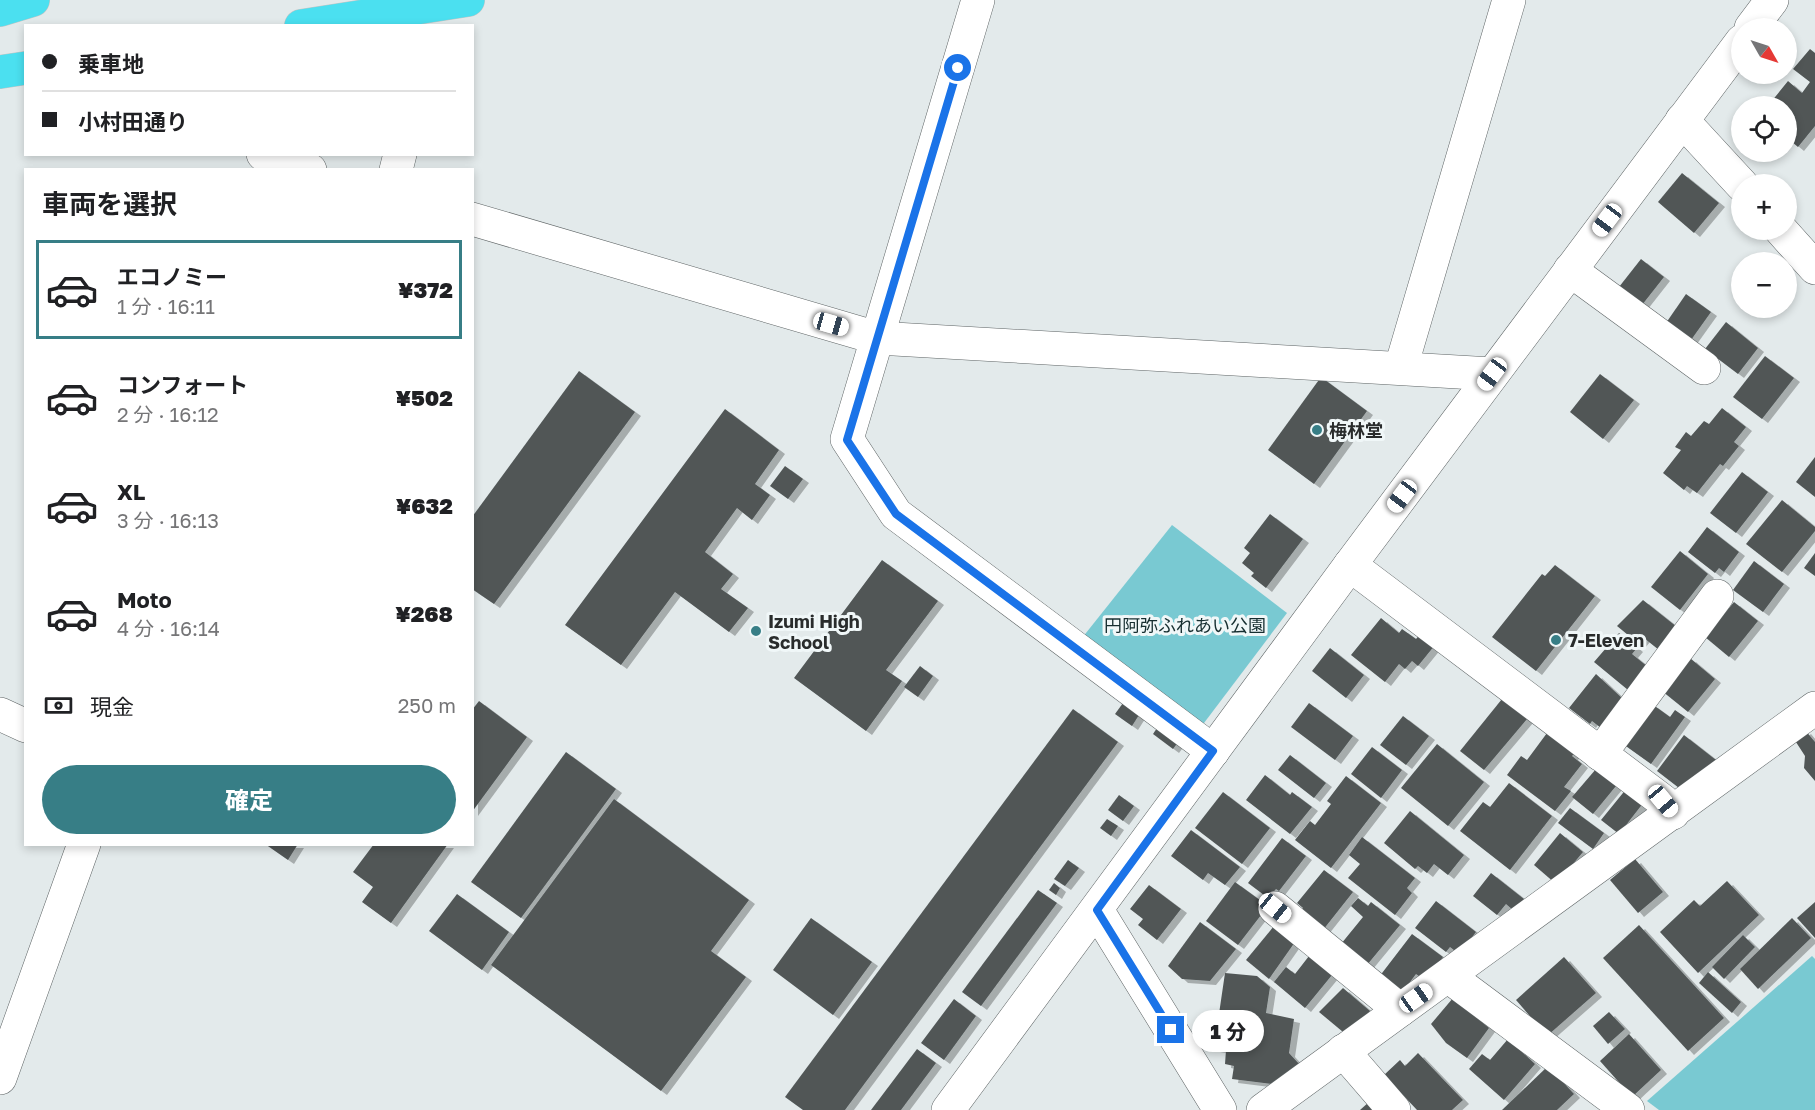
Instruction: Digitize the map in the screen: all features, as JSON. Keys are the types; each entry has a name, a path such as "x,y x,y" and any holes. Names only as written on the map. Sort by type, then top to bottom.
{"highway":[{"path":"0,10 33,0"},
{"path":"319,24 447,10"},
{"path":"0,72 24,68"}],"street":[{"path":"978,0 847,440 896,514 1213,751"},
{"path":"1401,367 1509,0"},
{"path":"1758,18 1772,0"},
{"path":"948,1110 1350,565 1731,55"},
{"path":"1682,120 1732,174"},
{"path":"269,156 304,168"},
{"path":"474,220 877,339 1401,367 1492,374"},
{"path":"1790,240 1815,268"},
{"path":"1570,270 1704,369"},
{"path":"1350,565 1663,801 1673,813"},
{"path":"1600,754 1716,596"},
{"path":"1263,1110 1815,708"},
{"path":"0,714 24,725"},
{"path":"0,1078 8,1031 83,846"},
{"path":"1275,908 1400,1010"},
{"path":"1097,910 1220,1110"},
{"path":"1449,976 1628,1110"},
{"path":"1343,1051 1394,1110"}],"green space":[{"name":"円阿弥ふれあい公園","path":"1172,525 1287,613 1204,723 1197,725 1082,638"},
{"path":"1812,956 1815,959 1815,1110 1659,1110 1647,1101"}],"building":[{"path":"1810,49 1815,53 1815,126 1798,147 1797,96 1776,96 1786,84 1792,84 1802,93 1810,82 1797,72 1797,64"},
{"path":"1682,173 1719,203 1694,233 1658,202"},
{"path":"1641,259 1664,277 1642,305 1619,287"},
{"path":"1686,294 1711,312 1691,340 1666,323"},
{"path":"1726,322 1758,348 1738,374 1705,349"},
{"path":"1765,356 1794,378 1762,419 1733,397"},
{"path":"579,371 635,412 494,604 474,590 474,514"},
{"path":"1600,374 1634,400 1603,439 1570,412"},
{"path":"1321,377 1367,411 1314,484 1268,450"},
{"path":"1722,408 1746,427 1734,442 1739,446 1723,466 1720,464 1697,493 1687,486 1684,490 1663,473 1681,450 1675,447 1686,432 1691,436 1704,421 1709,424"},
{"path":"725,409 779,450 755,484 770,495 752,520 737,508 705,552 733,574 721,589 748,608 729,632 675,592 621,665 565,625"},
{"path":"1815,457 1815,497 1796,482"},
{"path":"785,466 803,479 788,499 770,486"},
{"path":"1742,472 1768,492 1736,533 1710,513"},
{"path":"1782,500 1815,527 1815,531 1782,572 1746,544"},
{"path":"1270,514 1303,539 1266,588 1251,576 1254,573 1242,563 1250,553 1244,548"},
{"path":"1707,527 1739,552 1724,572 1719,568 1715,573 1688,552"},
{"path":"1680,551 1708,574 1680,610 1651,587"},
{"path":"1815,553 1815,576 1804,568"},
{"path":"882,560 938,601 886,670 902,681 866,731 794,678"},
{"path":"1754,561 1784,584 1763,612 1733,590"},
{"path":"1555,565 1595,596 1536,671 1492,637 1542,574 1545,576"},
{"path":"1643,600 1677,627 1659,650 1644,638 1639,644 1617,626"},
{"path":"1734,602 1758,621 1729,657 1705,637"},
{"path":"1381,618 1399,633 1402,629 1416,639 1421,633 1435,645 1418,666 1412,661 1405,669 1399,664 1385,682 1351,655"},
{"path":"1619,633 1637,648 1632,654 1648,667 1628,690 1594,662"},
{"path":"1330,648 1364,675 1346,698 1312,671"},
{"path":"1690,658 1715,679 1688,712 1662,691"},
{"path":"920,666 933,676 918,697 904,687"},
{"path":"1596,674 1623,699 1601,728 1592,721 1590,724 1569,708"},
{"path":"1502,699 1527,719 1484,770 1460,751"},
{"path":"479,701 527,737 474,809 474,707"},
{"path":"1123,703 1139,715 1132,726 1115,714"},
{"path":"1309,703 1353,736 1335,760 1291,727"},
{"path":"1652,704 1670,717 1675,710 1685,717 1651,764 1623,744"},
{"path":"1073,709 1118,742 845,1110 803,1110 785,1097"},
{"path":"1403,716 1429,736 1406,765 1380,745"},
{"path":"1159,725 1179,741 1173,749 1153,734"},
{"path":"1805,730 1815,742 1815,781 1804,768 1805,756 1794,739"},
{"path":"1547,733 1577,750 1572,756 1582,764 1564,787 1571,791 1555,811 1507,775 1521,756 1527,760"},
{"path":"1684,735 1716,760 1679,788 1657,771"},
{"path":"1437,744 1484,782 1448,826 1401,788"},
{"path":"1372,747 1402,770 1381,798 1351,774"},
{"path":"566,752 616,789 521,918 471,882"},
{"path":"1290,755 1326,783 1314,798 1278,770"},
{"path":"1596,769 1616,786 1593,814 1572,797"},
{"path":"1265,775 1290,795 1292,792 1312,807 1290,834 1246,800"},
{"path":"1346,776 1381,803 1331,868 1295,840 1310,821 1315,825 1331,804 1327,801"},
{"path":"1509,783 1552,816 1510,870 1460,831 1483,802 1490,807"},
{"path":"1627,788 1644,802 1619,834 1601,820"},
{"path":"1223,792 1270,828 1242,864 1195,828"},
{"path":"1119,795 1134,806 1123,821 1108,810"},
{"path":"614,799 749,900 711,951 746,977 661,1091 491,965"},
{"path":"1570,808 1604,833 1593,849 1558,823"},
{"path":"1410,811 1464,855 1448,875 1434,864 1427,873 1418,866 1415,869 1384,843"},
{"path":"1107,819 1118,826 1111,836 1100,828"},
{"path":"1191,830 1240,867 1225,885 1208,873 1203,880 1171,856"},
{"path":"1560,833 1583,852 1556,884 1534,865"},
{"path":"1362,837 1415,878 1407,888 1412,893 1395,915 1348,878 1360,864 1349,855"},
{"path":"1282,838 1306,856 1279,891 1276,889 1268,898 1248,883"},
{"path":"268,846 297,846 288,860"},
{"path":"372,846 447,846 391,923 362,902 373,887 353,872"},
{"path":"1635,859 1663,892 1638,913 1610,880"},
{"path":"1068,860 1079,868 1065,886 1054,879"},
{"path":"1324,870 1353,892 1323,930 1300,912 1303,908 1297,903"},
{"path":"1491,873 1524,899 1514,911 1506,904 1497,915 1473,896"},
{"path":"1727,881 1759,915 1698,973 1660,932 1694,900 1700,906"},
{"path":"1235,882 1268,906 1238,945 1206,921"},
{"path":"1054,883 1060,888 1056,895 1049,890"},
{"path":"1149,885 1181,909 1157,940 1138,925 1143,919 1130,909"},
{"path":"1038,890 1057,903 981,1006 962,992"},
{"path":"457,894 509,932 482,970 429,931"},
{"path":"1358,898 1368,906 1371,902 1400,925 1367,965 1341,944 1363,917 1351,906"},
{"path":"1436,901 1476,932 1459,954 1450,947 1446,952 1415,928"},
{"path":"1815,902 1815,938 1797,918"},
{"path":"811,918 872,962 833,1015 773,970"},
{"path":"1792,918 1811,938 1758,989 1740,969"},
{"path":"1200,922 1236,949 1210,981 1182,979 1168,966"},
{"path":"1639,925 1724,1018 1688,1051 1603,958"},
{"path":"1274,926 1295,942 1269,979 1246,960"},
{"path":"1412,934 1443,957 1426,981 1416,974 1401,994 1379,977"},
{"path":"1743,935 1755,947 1724,979 1712,967"},
{"path":"1309,956 1332,975 1305,1008 1274,982 1286,967 1295,974"},
{"path":"1564,957 1596,993 1547,1036 1516,1000"},
{"path":"1708,972 1741,1002 1732,1013 1699,983"},
{"path":"1225,973 1257,976 1270,987 1266,1013 1294,1019 1289,1053 1300,1065 1279,1085 1232,1079 1234,1066 1225,1064 1226,1050 1214,1048"},
{"path":"1343,988 1370,1011 1349,1037 1319,1012"},
{"path":"1453,998 1489,1028 1467,1058 1446,1043 1431,1024"},
{"path":"954,999 976,1016 944,1060 921,1043"},
{"path":"1609,1012 1625,1029 1608,1044 1593,1026"},
{"path":"1629,1034 1661,1070 1632,1097 1600,1061"},
{"path":"1508,1039 1535,1064 1504,1100 1469,1069 1482,1054 1490,1060"},
{"path":"917,1049 936,1063 901,1110 871,1110"},
{"path":"1418,1053 1463,1100 1452,1110 1417,1110 1384,1075 1400,1060 1405,1066"},
{"path":"1548,1066 1574,1094 1557,1110 1502,1110"},
{"path":"1369,1102 1375,1110 1360,1110"}],"place":[{"name":"梅林堂","path":"1317,430"},
{"name":"Izumi High School","path":"756,631"},
{"name":"7-Eleven","path":"1556,640"}],"route":[{"path":"958,68 847,440 896,514 1213,751 1097,910 1171,1030"}]}
